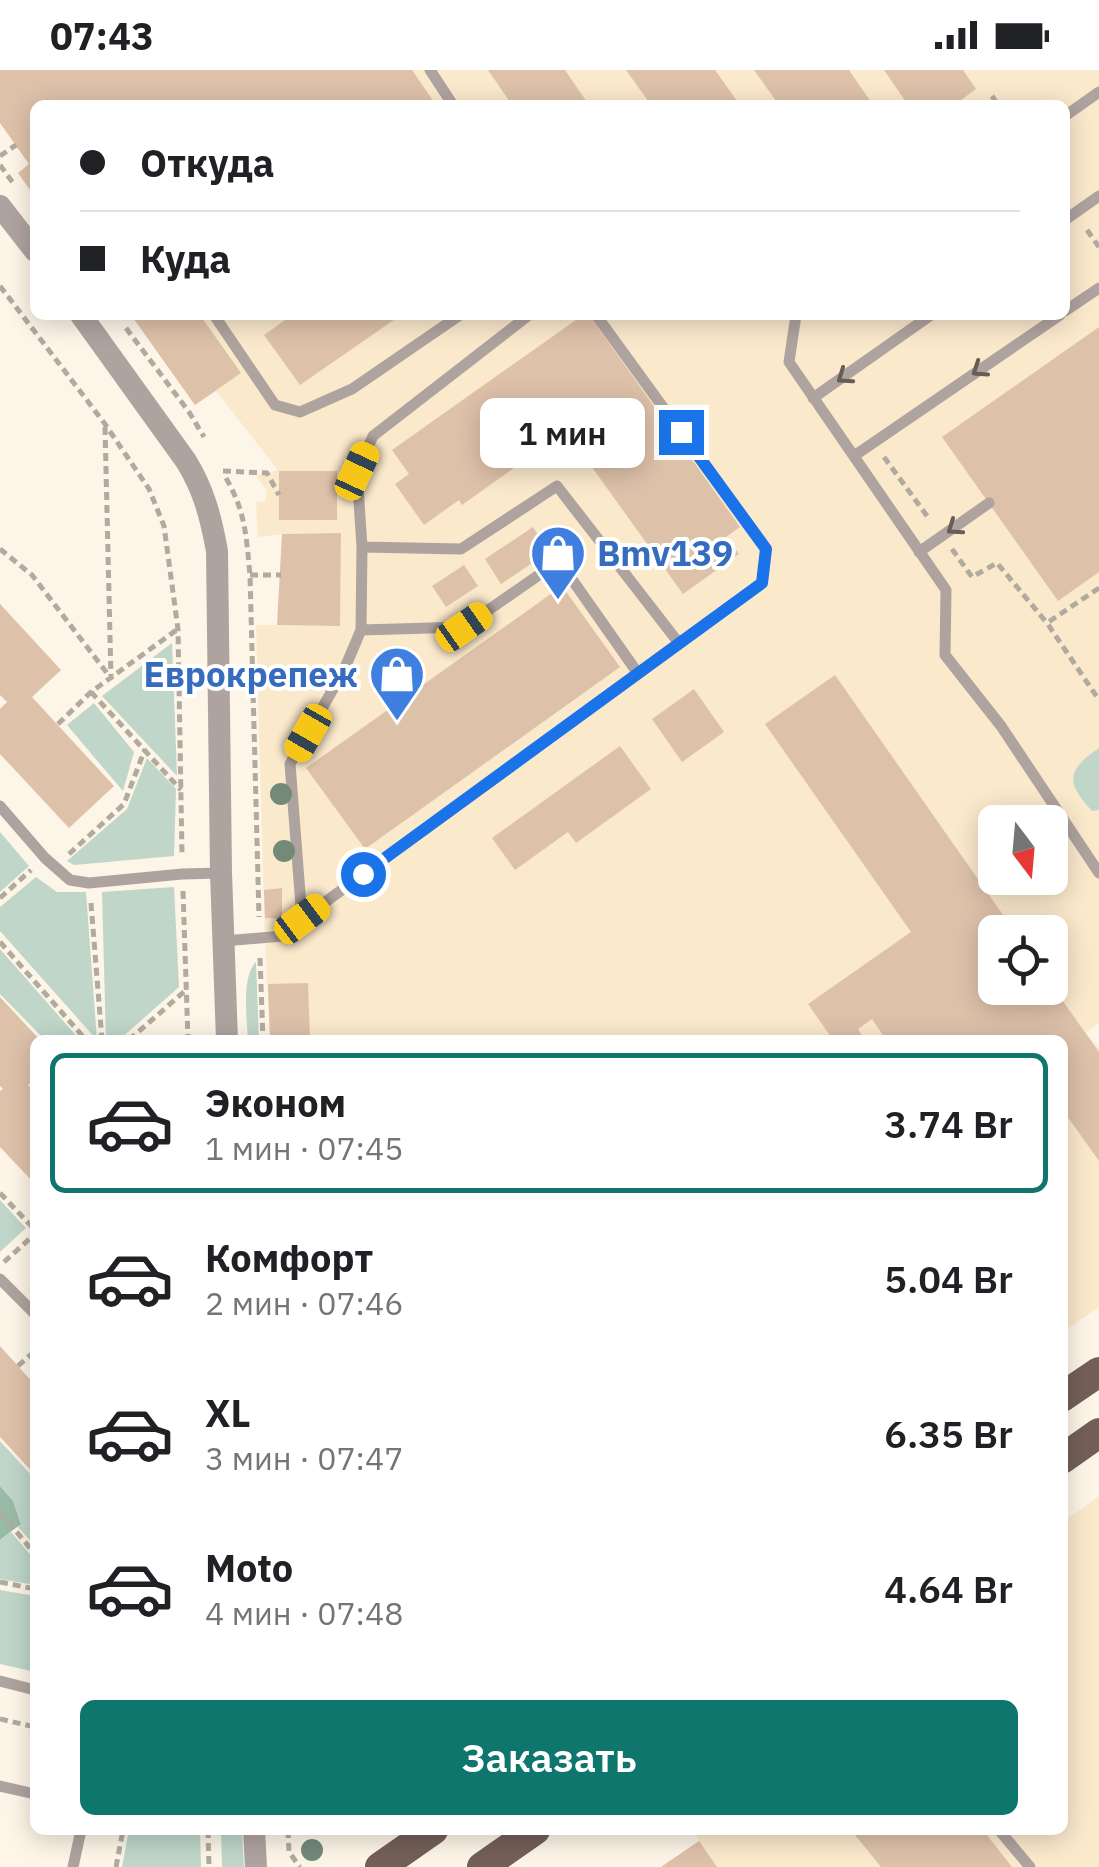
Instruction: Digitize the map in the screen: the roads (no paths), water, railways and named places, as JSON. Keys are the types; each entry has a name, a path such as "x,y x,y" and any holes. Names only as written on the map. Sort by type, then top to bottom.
{"main road":[{"path":"1068,1393 1099,1372"},
{"path":"1068,1455 1099,1433"},
{"path":"380,1867 426,1835"},
{"path":"482,1867 528,1835"}],"street":[{"path":"0,206 30,238"},
{"path":"85,320 199,483 217,551 227,1035"},
{"path":"254,1835 256,1867"}],"lane":[{"path":"430,70 451,100"},
{"path":"1070,112 1099,92"},
{"path":"1070,216 1099,196"},
{"path":"1070,308 1099,288"},
{"path":"217,320 275,406 300,412 352,389 453,320"},
{"path":"302,919 290,764 344,670 361,630 362,547 357,471 374,436 523,320"},
{"path":"224,941 283,936 762,583 766,549 600,320"},
{"path":"795,320 789,362 946,590 945,656 1001,726 1099,873"},
{"path":"814,398 924,320"},
{"path":"854,456 1052,320"},
{"path":"362,547 461,548 558,486 678,642"},
{"path":"920,552 989,504"},
{"path":"361,630 464,627 559,561 637,672"},
{"path":"0,806 45,858 70,880 90,883 221,873"},
{"path":"0,1279 30,1309"},
{"path":"0,1681 30,1689"},
{"path":"0,1786 30,1793"},
{"path":"73,1867 80,1835"},
{"path":"1004,1835 1030,1867"}],"place":[{"name":"Bmv139","path":"558,602"},
{"name":"Еврокрепеж","path":"397,723"}]}
